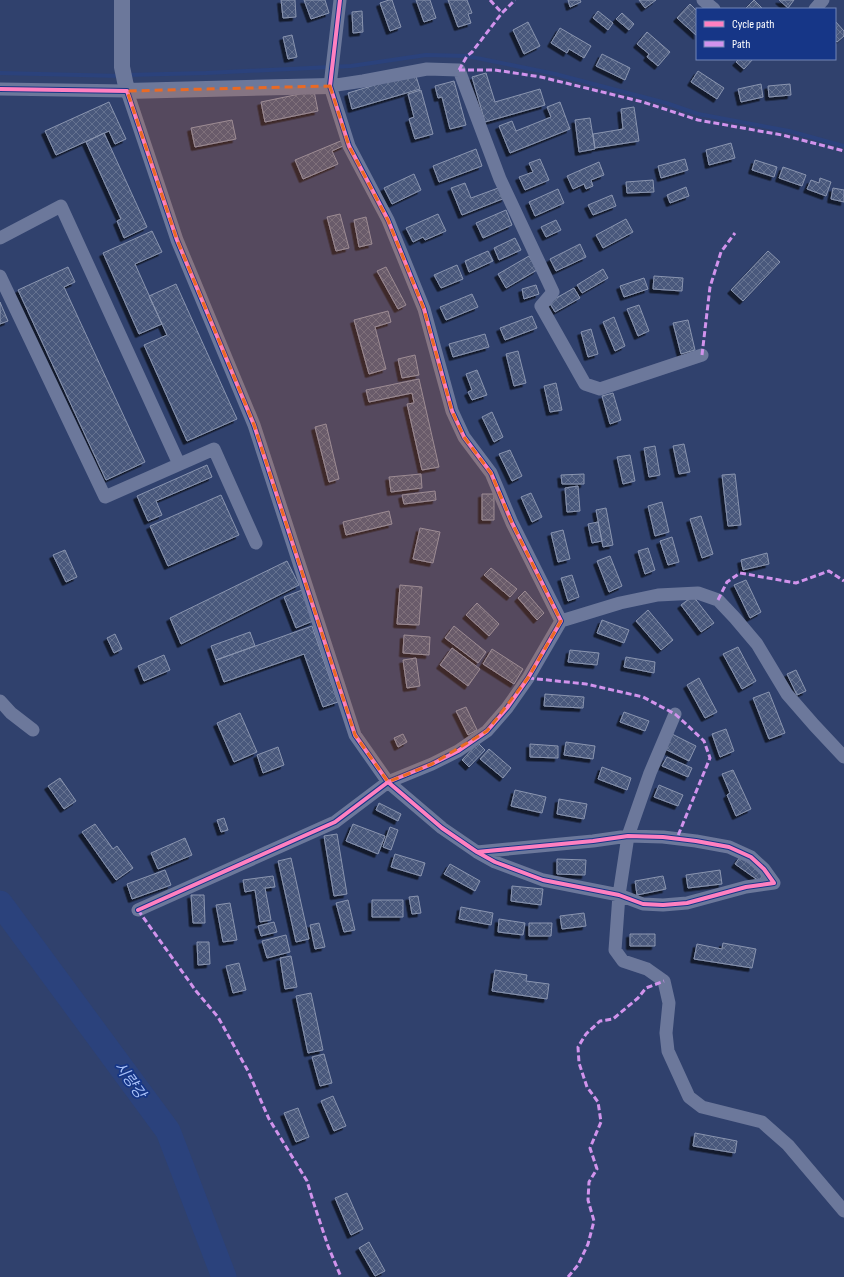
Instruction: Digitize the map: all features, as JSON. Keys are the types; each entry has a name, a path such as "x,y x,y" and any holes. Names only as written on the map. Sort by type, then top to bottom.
{"street":[{"path":"122,0 124,80 177,240 254,425 355,735 388,782 442,828 478,852 495,862 544,880 619,895 643,904 663,906 687,903 746,887 774,883 751,857 729,847 696,840 663,836 628,836 594,841 478,852"},
{"path":"340,0 330,86 349,146 388,220 424,309 452,411 464,437 491,473 512,523 561,621"},
{"path":"703,0 713,8"},
{"path":"816,8 823,0"},
{"path":"0,89 124,80 330,86 427,68 459,70 500,179 553,292 541,306 585,384 600,390 702,355"},
{"path":"0,238 61,206 179,464"},
{"path":"0,276 105,497 214,449 256,543"},
{"path":"138,910 335,822 388,782 452,754 487,731 507,708 528,678 561,621 620,603 658,595 698,593 718,600 757,644 788,694 844,757"},
{"path":"0,701 11,713 33,730"},
{"path":"675,714 650,773 628,836 619,895 615,950 623,960 647,969 664,981 669,1003 666,1032 668,1051 688,1097 702,1107 762,1122 788,1145 844,1211"}],"highlighted area":[{"path":"330,86 349,146 388,220 424,309 452,411 464,437 491,473 512,523 561,621 528,678 487,731 432,764 388,782 355,735 254,425 177,240 127,91"}],"building":[{"path":"281,0 295,0 296,17 283,18"},
{"path":"304,0 325,0 329,13 311,19"},
{"path":"392,0 401,27 390,31 380,3"},
{"path":"416,0 430,0 436,18 424,22"},
{"path":"448,0 467,0 472,13 468,14 471,23 458,27"},
{"path":"568,0 580,0 581,2 570,7"},
{"path":"639,0 656,0 645,8"},
{"path":"754,0 762,8 746,8"},
{"path":"779,0 794,0 788,8"},
{"path":"690,4 696,10 696,35 677,18"},
{"path":"362,11 363,32 353,33 352,12"},
{"path":"598,11 613,23 608,30 593,18"},
{"path":"622,13 634,24 629,30 616,19"},
{"path":"528,22 540,46 524,54 513,30"},
{"path":"836,22 844,31 844,36 837,42"},
{"path":"560,28 591,46 584,58 569,49 567,53 551,43"},
{"path":"647,32 670,52 658,66 647,57 649,54 637,44"},
{"path":"292,35 297,57 288,59 283,37"},
{"path":"602,54 630,68 625,80 596,66"},
{"path":"738,60 752,60 744,69 736,62"},
{"path":"698,71 724,88 717,99 691,82"},
{"path":"415,73 420,89 352,109 348,93"},
{"path":"486,73 495,102 540,89 545,105 485,122 472,77"},
{"path":"454,81 466,125 450,129 442,97 438,98 435,86"},
{"path":"761,84 763,97 741,102 738,89"},
{"path":"790,84 791,95 769,97 768,86"},
{"path":"421,90 433,134 415,139 409,119 414,117 408,94"},
{"path":"314,91 318,111 265,122 261,102"},
{"path":"109,102 126,139 115,144 109,131 56,155 45,131"},
{"path":"560,102 570,129 510,153 499,126 512,121 516,131 551,117 547,107"},
{"path":"634,107 639,141 595,148 593,134 623,129 621,109"},
{"path":"590,118 595,149 579,152 575,120"},
{"path":"232,120 236,139 195,147 191,128"},
{"path":"104,133 147,227 124,238 117,221 121,219 86,142"},
{"path":"343,140 345,145 332,151 338,164 303,179 295,160"},
{"path":"731,143 735,158 709,165 706,150"},
{"path":"476,149 482,166 439,182 433,166"},
{"path":"540,159 549,180 525,190 519,177 533,172 529,163"},
{"path":"685,159 688,170 661,178 658,166"},
{"path":"755,160 777,167 774,177 752,170"},
{"path":"599,162 604,175 591,180 593,186 586,189 584,184 573,189 567,176"},
{"path":"783,167 806,175 802,186 779,178"},
{"path":"414,174 421,190 392,204 384,188"},
{"path":"820,178 831,182 826,196 807,189 811,180 819,183"},
{"path":"653,180 654,192 627,193 626,182"},
{"path":"465,183 471,198 501,187 505,198 462,215 451,188"},
{"path":"686,187 689,196 670,203 667,195"},
{"path":"833,188 844,190 844,202 831,199"},
{"path":"558,189 564,203 535,216 529,202"},
{"path":"612,195 616,206 593,215 588,205"},
{"path":"506,210 512,225 483,238 476,223"},
{"path":"340,214 349,248 336,251 327,217"},
{"path":"438,214 446,231 425,240 423,237 413,242 406,228"},
{"path":"366,217 372,244 359,247 354,220"},
{"path":"626,219 633,232 603,248 596,235"},
{"path":"556,220 561,230 546,237 541,227"},
{"path":"152,231 162,252 135,264 162,324 139,334 103,253"},
{"path":"515,238 521,250 499,260 494,248"},
{"path":"580,244 586,257 556,271 550,259"},
{"path":"488,251 493,261 469,272 465,261"},
{"path":"768,251 780,262 743,301 731,290"},
{"path":"529,256 537,270 506,288 498,274"},
{"path":"457,265 463,279 441,288 434,275"},
{"path":"68,267 75,282 64,287 145,462 106,480 18,290"},
{"path":"386,267 406,305 398,309 377,271"},
{"path":"603,269 608,278 582,293 577,285"},
{"path":"654,276 683,278 682,291 653,289"},
{"path":"644,278 648,289 624,297 620,286"},
{"path":"176,284 237,419 187,441 144,345 167,335 149,296"},
{"path":"536,285 539,294 524,299 522,289"},
{"path":"574,288 580,298 555,312 549,302"},
{"path":"472,294 478,307 446,320 440,307"},
{"path":"0,302 8,321 0,324"},
{"path":"639,305 649,331 638,336 627,309"},
{"path":"388,311 391,322 375,327 386,369 369,374 354,320"},
{"path":"532,316 537,328 505,340 500,328"},
{"path":"614,317 625,346 615,351 603,322"},
{"path":"688,320 695,350 681,354 673,323"},
{"path":"591,329 598,354 588,357 581,332"},
{"path":"485,334 489,347 453,357 449,344"},
{"path":"518,351 526,383 514,386 506,354"},
{"path":"415,355 419,375 402,378 398,359"},
{"path":"477,370 487,395 472,400 468,392 472,390 466,374"},
{"path":"419,379 439,467 422,470 407,404 414,403 412,393 369,402 366,390"},
{"path":"556,383 562,410 550,412 544,386"},
{"path":"613,393 621,420 610,424 602,396"},
{"path":"492,412 503,437 494,442 482,417"},
{"path":"326,424 339,479 329,482 315,427"},
{"path":"684,444 690,472 679,474 673,446"},
{"path":"655,446 660,475 649,477 644,448"},
{"path":"510,450 522,476 512,481 499,454"},
{"path":"630,455 635,481 623,484 617,457"},
{"path":"207,465 212,477 156,501 162,515 148,521 137,496"},
{"path":"421,474 422,488 391,492 389,477"},
{"path":"584,474 584,484 562,484 561,475"},
{"path":"735,474 741,525 728,526 722,475"},
{"path":"578,486 580,511 567,512 565,488"},
{"path":"435,491 436,500 404,504 402,495"},
{"path":"531,493 542,517 532,522 521,497"},
{"path":"482,494 494,494 494,520 482,520"},
{"path":"221,495 239,535 168,566 150,526"},
{"path":"662,502 669,532 655,536 648,506"},
{"path":"606,508 613,545 603,547 596,510"},
{"path":"389,511 392,524 346,535 343,522"},
{"path":"701,516 713,554 702,558 690,519"},
{"path":"598,522 602,541 592,543 588,524"},
{"path":"420,528 440,532 433,563 413,559"},
{"path":"563,530 570,559 558,562 551,533"},
{"path":"672,537 679,562 668,565 660,541"},
{"path":"648,548 655,570 645,574 638,551"},
{"path":"65,550 77,577 66,582 53,555"},
{"path":"767,553 769,564 743,570 741,560"},
{"path":"610,556 622,586 609,592 597,561"},
{"path":"287,561 299,585 181,644 170,618"},
{"path":"491,568 517,589 510,597 484,575"},
{"path":"572,575 579,597 568,601 561,578"},
{"path":"746,580 761,612 750,618 734,585"},
{"path":"400,585 422,587 419,625 397,624"},
{"path":"302,590 313,621 296,628 284,597"},
{"path":"525,591 544,613 537,620 518,598"},
{"path":"693,596 714,623 701,632 681,605"},
{"path":"477,603 499,624 489,636 466,615"},
{"path":"648,610 673,640 661,650 636,621"},
{"path":"602,620 629,630 624,643 597,633"},
{"path":"312,626 338,702 323,707 304,654 224,682 216,660"},
{"path":"454,626 486,652 478,663 445,638"},
{"path":"250,632 255,646 216,660 211,646"},
{"path":"115,634 122,649 114,653 107,638"},
{"path":"404,635 430,637 429,655 403,653"},
{"path":"738,647 756,681 742,689 723,654"},
{"path":"452,648 480,669 468,686 440,665"},
{"path":"492,649 523,669 514,684 483,664"},
{"path":"570,650 599,653 597,665 568,662"},
{"path":"164,655 170,670 144,681 138,666"},
{"path":"626,657 655,662 654,673 624,667"},
{"path":"416,658 420,686 407,688 403,660"},
{"path":"796,670 806,691 797,695 787,674"},
{"path":"699,678 717,712 705,718 687,685"},
{"path":"769,692 785,733 769,739 753,698"},
{"path":"545,694 584,697 583,708 544,706"},
{"path":"466,707 477,730 468,735 456,711"},
{"path":"624,712 649,721 645,731 620,722"},
{"path":"240,713 257,752 234,762 217,723"},
{"path":"726,729 734,751 720,757 712,734"},
{"path":"403,734 407,742 398,747 394,738"},
{"path":"672,734 696,746 689,761 665,749"},
{"path":"566,742 595,746 593,759 564,755"},
{"path":"478,743 485,750 469,767 462,760"},
{"path":"530,744 558,746 558,758 530,757"},
{"path":"278,747 284,765 263,773 257,755"},
{"path":"489,749 511,768 503,778 480,759"},
{"path":"667,757 692,768 688,777 662,766"},
{"path":"602,767 631,778 627,790 598,779"},
{"path":"733,770 751,809 736,816 727,795 730,793 722,774"},
{"path":"60,778 76,801 64,809 48,786"},
{"path":"659,785 683,795 678,806 654,797"},
{"path":"515,790 546,797 542,813 511,806"},
{"path":"559,799 587,804 584,819 557,814"},
{"path":"379,803 401,814 398,821 376,810"},
{"path":"224,818 228,830 221,832 217,820"},
{"path":"95,824 113,849 117,846 133,868 116,880 82,832"},
{"path":"353,824 385,836 378,854 346,841"},
{"path":"390,827 398,830 391,850 383,847"},
{"path":"337,834 347,894 334,896 324,836"},
{"path":"185,838 192,855 158,869 151,853"},
{"path":"395,854 425,863 421,876 391,867"},
{"path":"740,857 764,873 759,881 735,864"},
{"path":"291,858 309,939 296,942 278,861"},
{"path":"557,859 586,860 585,875 557,874"},
{"path":"450,864 480,881 475,891 444,874"},
{"path":"165,870 171,885 132,899 127,884"},
{"path":"720,870 722,884 688,888 686,875"},
{"path":"273,876 275,887 265,888 271,920 260,922 255,890 245,892 243,880"},
{"path":"663,876 666,889 637,895 635,881"},
{"path":"512,886 543,889 541,905 511,901"},
{"path":"191,895 204,895 205,923 193,923"},
{"path":"418,896 421,913 412,914 409,897"},
{"path":"348,900 355,930 344,932 336,903"},
{"path":"372,900 403,900 403,917 372,917"},
{"path":"230,903 237,940 223,942 216,905"},
{"path":"461,907 493,913 491,925 459,919"},
{"path":"584,913 586,926 562,929 560,916"},
{"path":"499,919 525,923 523,935 498,932"},
{"path":"274,922 277,932 261,936 258,926"},
{"path":"319,923 325,947 315,949 310,925"},
{"path":"529,923 552,923 551,936 529,936"},
{"path":"630,934 655,934 655,946 630,946"},
{"path":"286,935 290,952 267,958 262,941"},
{"path":"197,942 209,942 210,964 198,965"},
{"path":"723,943 756,949 752,968 694,959 697,944 722,949"},
{"path":"291,956 297,987 285,989 280,958"},
{"path":"239,963 246,990 233,993 226,966"},
{"path":"495,970 527,975 526,981 549,984 547,999 492,991"},
{"path":"311,993 323,1050 308,1053 296,996"},
{"path":"324,1054 332,1083 320,1086 312,1057"},
{"path":"333,1096 346,1126 334,1131 321,1101"},
{"path":"298,1108 309,1137 296,1142 284,1113"},
{"path":"695,1133 737,1141 735,1153 693,1146"},
{"path":"347,1193 363,1229 351,1235 335,1198"},
{"path":"369,1242 385,1271 375,1276 359,1248"}],"waterway":[{"path":"127,75 351,66 426,55 467,56 555,74 666,103 698,114 789,131 844,146"},
{"path":"0,73 120,76"},
{"name":"시량강","path":"0,903 168,1131 224,1277"}],"marked path":[{"path":"490,0 502,13"},
{"path":"459,70 467,56 472,52 502,13 515,0"},
{"path":"459,70 495,70 541,77 643,102 698,120 782,135 844,151"},
{"path":"702,355 710,287 721,252 735,233"},
{"path":"718,600 727,582 740,573 796,583 829,571 844,581"},
{"path":"528,678 586,684 643,697 675,714 704,741 710,758 677,838"},
{"path":"138,910 196,991 218,1017 248,1071 269,1119 307,1181 328,1246 341,1277"},
{"path":"568,1277 578,1265 588,1244 594,1221 588,1200 589,1182 597,1169 590,1148 601,1122 598,1102 587,1087 579,1063 578,1047 586,1034 600,1021 613,1019 638,998 646,988 664,981"}],"cycle path":[{"path":"138,910 335,822 388,782 432,764 458,751 487,731 507,708 528,678 561,621 512,523 491,473 464,437 452,411 424,309 388,220 349,146 330,86 340,0"},
{"path":"0,89 127,91 177,240 254,425 355,735 388,782 442,828 477,852 495,862 543,880 619,895 643,904 663,905 687,903 746,887 774,883 764,869 751,857 729,847 663,837 628,836 593,841 477,852"}]}
